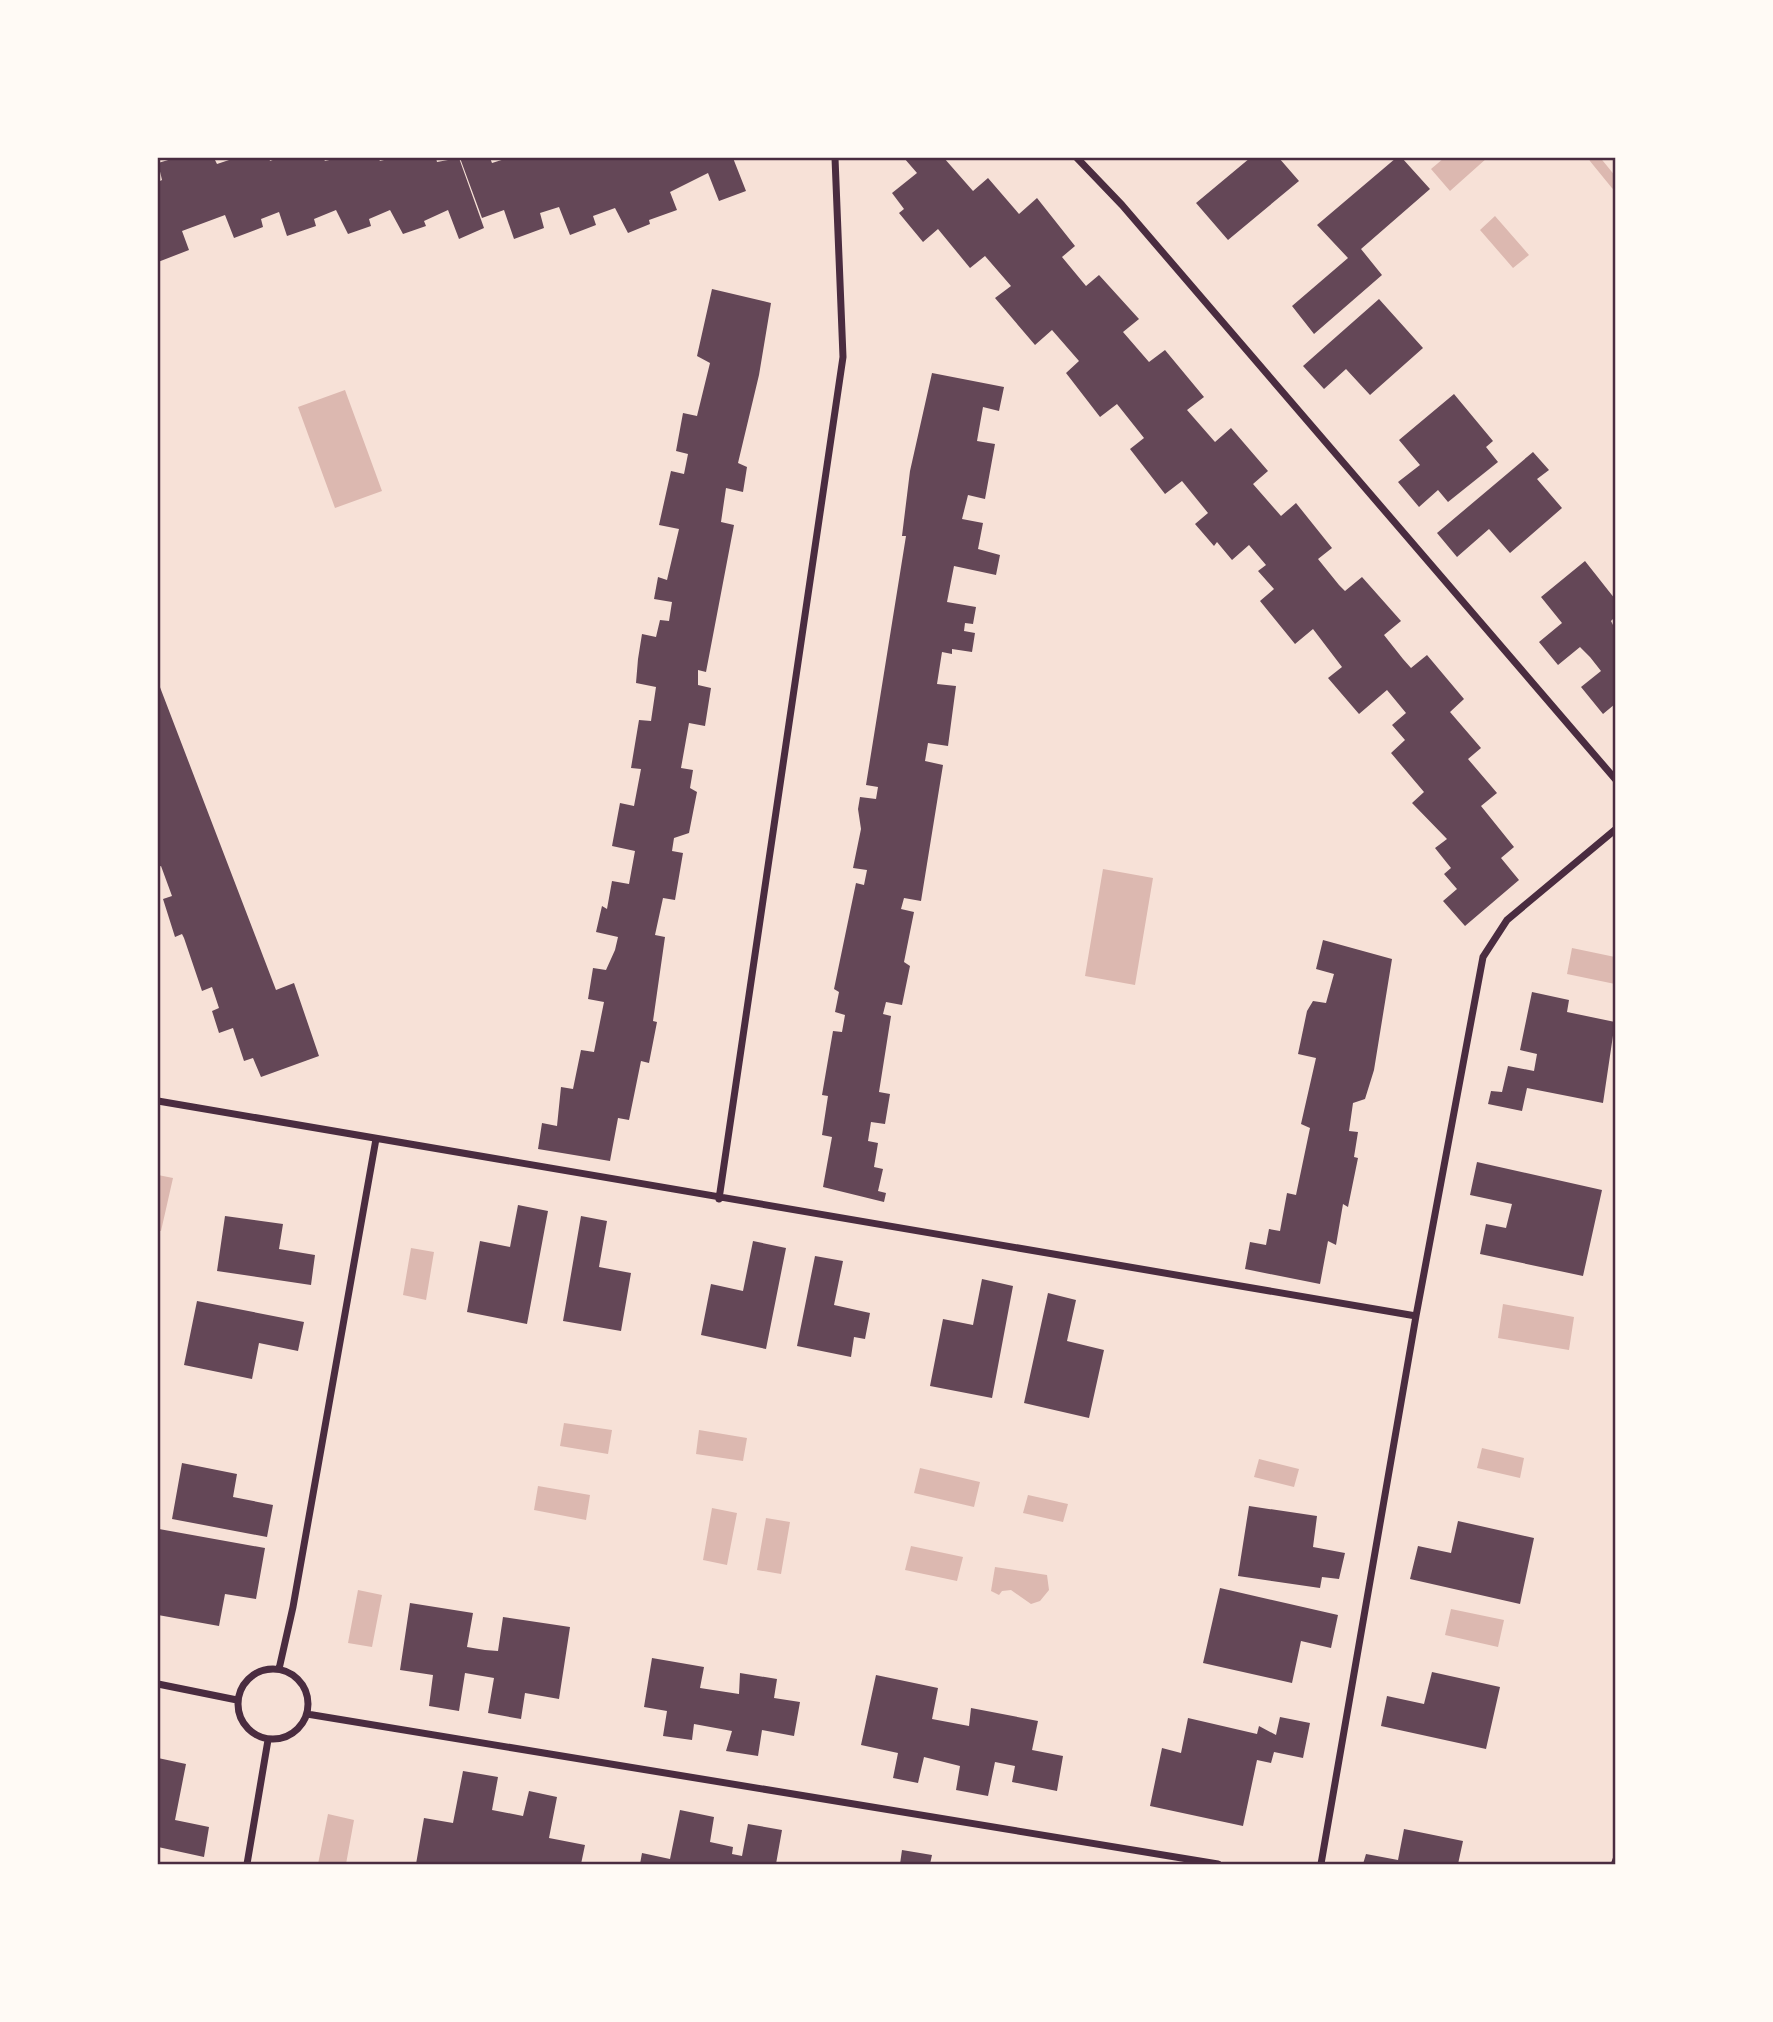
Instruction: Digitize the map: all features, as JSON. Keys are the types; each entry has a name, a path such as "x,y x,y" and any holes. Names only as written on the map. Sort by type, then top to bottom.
{"street":[{"path":"719,1199 843,357 835,158"},
{"path":"1077,158 1122,205 1615,780"},
{"path":"1321,1864 1416,1316 1482,957 1507,920 1615,829"},
{"path":"158,1100 719,1199 1416,1316"},
{"path":"279,1669 293,1607 376,1139"},
{"path":"267,1669 279,1669 296,1678 303,1686 308,1704 307,1714 296,1731 278,1740 268,1740 249,1730 242,1722 237,1700 246,1680 267,1669"},
{"path":"158,1684 237,1700"},
{"path":"307,1714 1218,1864"},
{"path":"247,1864 268,1740"}],"path":[{"path":"1613,1864 1615,1856"}],"shaded area":[{"path":"1444,158 1487,158 1450,191 1431,169"},
{"path":"1495,216 1529,255 1513,268 1480,230"},
{"path":"345,390 382,491 335,508 298,407"},
{"path":"1103,869 1153,878 1135,985 1085,976"},
{"path":"1572,948 1615,957 1615,984 1567,974"},
{"path":"158,1175 173,1178 161,1231 158,1231"},
{"path":"411,1248 434,1252 426,1300 403,1295"},
{"path":"1503,1304 1574,1317 1569,1350 1498,1338"},
{"path":"564,1423 612,1430 608,1454 560,1446"},
{"path":"699,1430 747,1438 743,1461 696,1454"},
{"path":"1482,1448 1524,1458 1520,1478 1477,1468"},
{"path":"1259,1459 1299,1469 1294,1487 1254,1477"},
{"path":"920,1468 980,1482 974,1507 914,1493"},
{"path":"538,1486 590,1495 586,1520 534,1510"},
{"path":"1028,1495 1068,1504 1063,1522 1023,1513"},
{"path":"712,1508 737,1513 727,1565 703,1560"},
{"path":"766,1518 790,1522 781,1574 757,1570"},
{"path":"911,1546 963,1557 957,1581 905,1570"},
{"path":"995,1567 1047,1575 1049,1590 1040,1601 1031,1604 1011,1590 1002,1591 999,1595 991,1591"},
{"path":"358,1590 382,1595 372,1647 348,1643"},
{"path":"1451,1609 1504,1620 1498,1647 1445,1635"},
{"path":"328,1814 354,1820 346,1864 318,1864"}],"building":[{"path":"175,158 214,158 217,164 235,158 269,158 270,161 278,158 323,158 325,161 338,158 378,158 380,161 392,158 436,158 437,162 459,158 484,228 459,239 448,210 424,221 426,226 403,234 390,210 369,219 371,226 348,234 336,210 314,219 316,226 287,236 279,212 261,219 263,227 234,238 225,215 182,231 189,250 158,262 158,182 162,180 158,163"},
{"path":"460,158 490,158 492,163 508,158 733,158 746,191 719,201 708,173 670,192 677,210 649,220 650,224 628,233 615,208 593,216 596,225 570,235 559,207 540,213 544,228 514,239 504,210 482,218"},
{"path":"904,158 944,158 973,191 988,178 1019,214 1037,198 1075,246 1062,257 1086,286 1099,275 1139,319 1123,332 1149,362 1165,350 1204,397 1187,410 1215,442 1231,428 1268,471 1253,484 1281,516 1296,503 1332,548 1318,559 1339,585 1345,591 1362,577 1401,621 1384,635 1403,659 1411,668 1427,655 1464,699 1450,712 1481,748 1468,759 1497,793 1481,806 1514,847 1501,858 1519,880 1465,926 1443,901 1457,889 1444,874 1451,868 1435,848 1447,839 1412,803 1424,792 1391,753 1405,740 1392,725 1406,713 1387,690 1359,714 1328,678 1342,667 1313,629 1295,644 1260,601 1274,589 1258,571 1266,565 1249,545 1232,560 1217,542 1214,546 1195,524 1208,513 1182,481 1165,494 1130,449 1144,438 1117,404 1100,417 1066,373 1079,361 1052,330 1035,345 995,298 1011,286 985,256 970,268 938,229 923,242 899,213 904,209 892,193 917,173"},
{"path":"1250,158 1279,158 1299,181 1228,240 1196,203"},
{"path":"1396,158 1402,158 1430,189 1361,249 1382,275 1314,334 1292,306 1348,258 1317,225"},
{"path":"712,289 771,303 759,375 738,463 747,467 743,492 726,488 721,522 734,525 706,672 698,670 698,685 711,688 705,726 689,723 681,768 693,770 690,788 697,792 689,833 674,838 672,851 683,853 675,900 663,898 655,935 665,937 653,1021 657,1022 649,1063 641,1061 629,1120 618,1118 610,1161 538,1149 542,1123 557,1126 561,1087 573,1089 581,1050 594,1052 604,1002 588,999 593,968 606,970 618,937 596,932 602,906 607,909 612,881 629,884 635,851 612,846 620,803 634,806 641,769 631,768 639,720 651,721 656,687 636,683 638,659 642,634 656,637 660,620 669,621 672,602 654,599 658,577 667,580 679,529 659,525 671,471 684,474 688,454 676,451 683,413 697,416 710,363 697,356"},
{"path":"1379,299 1423,348 1370,395 1346,369 1324,389 1303,366"},
{"path":"932,373 1004,387 999,411 983,407 977,441 995,444 985,499 968,495 962,519 983,523 978,549 1000,555 996,575 954,566 947,602 976,607 973,624 965,623 964,631 975,633 972,652 952,649 952,654 942,652 937,684 956,686 948,746 928,743 925,761 943,765 921,901 904,898 901,909 914,912 904,962 910,966 902,1005 886,1002 883,1014 891,1016 879,1092 890,1094 885,1124 871,1122 868,1141 878,1143 874,1167 883,1169 878,1191 886,1193 884,1202 823,1187 832,1137 822,1135 828,1096 822,1095 833,1031 842,1032 845,1015 835,1012 839,992 834,989 856,883 864,885 867,870 853,868 861,829 858,809 860,797 876,799 878,787 866,785 906,536 902,536 910,471"},
{"path":"1454,394 1493,441 1486,447 1498,462 1448,502 1438,490 1419,507 1398,482 1420,465 1399,440"},
{"path":"1533,452 1549,470 1537,479 1562,508 1510,553 1489,529 1457,557 1437,533"},
{"path":"1585,561 1615,599 1615,617 1611,621 1615,629 1615,704 1603,714 1581,687 1601,671 1590,657 1580,647 1558,665 1539,642 1562,623 1541,597"},
{"path":"158,682 276,990 294,983 319,1056 261,1077 253,1058 244,1061 233,1028 219,1033 212,1011 219,1008 212,987 202,991 184,938 182,934 175,937 163,899 172,896 161,866 158,867"},
{"path":"1323,940 1392,959 1374,1070 1365,1099 1353,1103 1349,1131 1358,1132 1354,1157 1358,1158 1348,1207 1343,1204 1336,1245 1328,1241 1320,1284 1245,1269 1250,1242 1266,1245 1269,1229 1280,1231 1287,1193 1296,1195 1310,1128 1301,1124 1316,1058 1298,1054 1307,1011 1313,1001 1326,1003 1334,974 1316,969"},
{"path":"1532,992 1569,1000 1567,1012 1615,1022 1603,1103 1527,1088 1522,1111 1488,1104 1491,1091 1502,1092 1508,1066 1534,1071 1537,1054 1520,1050"},
{"path":"1477,1162 1602,1190 1583,1276 1480,1254 1486,1224 1506,1228 1512,1204 1470,1195"},
{"path":"518,1205 548,1211 527,1324 467,1312 480,1241 510,1247"},
{"path":"225,1216 283,1224 279,1249 315,1255 311,1285 217,1271"},
{"path":"581,1216 607,1221 599,1267 631,1273 621,1331 563,1321"},
{"path":"753,1241 786,1248 766,1349 701,1335 711,1284 743,1291"},
{"path":"815,1256 843,1261 834,1305 870,1313 865,1339 854,1337 851,1357 797,1346"},
{"path":"982,1279 1013,1286 992,1398 930,1386 943,1319 973,1325"},
{"path":"1048,1293 1076,1300 1067,1341 1104,1350 1089,1418 1024,1403"},
{"path":"197,1301 304,1322 298,1351 259,1343 252,1379 184,1365"},
{"path":"182,1463 237,1474 233,1497 273,1505 267,1537 172,1519"},
{"path":"1249,1506 1317,1516 1313,1547 1345,1553 1339,1579 1322,1577 1320,1588 1238,1576"},
{"path":"1458,1521 1534,1538 1520,1604 1410,1579 1418,1546 1451,1553"},
{"path":"159,1529 265,1548 256,1599 225,1594 219,1626 158,1615"},
{"path":"1220,1588 1338,1615 1331,1648 1301,1641 1292,1683 1203,1663"},
{"path":"410,1603 473,1613 467,1647 485,1650 498,1651 503,1617 570,1627 559,1699 525,1693 521,1719 488,1713 494,1678 465,1673 459,1711 429,1706 433,1675 400,1670"},
{"path":"652,1658 704,1667 700,1688 739,1694 740,1673 777,1679 774,1698 800,1702 794,1736 762,1730 758,1756 726,1751 732,1731 694,1724 692,1740 663,1736 667,1711 644,1707"},
{"path":"1432,1672 1500,1687 1486,1749 1381,1726 1387,1696 1424,1704"},
{"path":"876,1675 938,1688 932,1719 969,1726 971,1708 1038,1721 1032,1750 1063,1756 1057,1791 1012,1782 1015,1766 995,1762 988,1796 956,1790 960,1766 924,1757 918,1783 893,1778 898,1753 861,1745"},
{"path":"1280,1717 1310,1723 1303,1758 1274,1752 1271,1763 1257,1760 1243,1826 1150,1806 1162,1748 1181,1753 1188,1718 1257,1734 1259,1726 1276,1735"},
{"path":"158,1758 186,1764 175,1820 209,1827 204,1857 158,1847"},
{"path":"463,1771 498,1777 492,1810 523,1816 529,1791 557,1797 549,1838 585,1845 581,1864 416,1864 424,1818 453,1823"},
{"path":"680,1810 714,1817 710,1842 733,1847 732,1854 742,1856 748,1824 782,1830 776,1864 640,1864 642,1853 670,1859"},
{"path":"1404,1829 1463,1841 1458,1864 1363,1864 1366,1854 1398,1860"},
{"path":"902,1850 932,1855 930,1864 900,1864"}],"waterway":[{"path":"1594,158 1616,185"}]}
